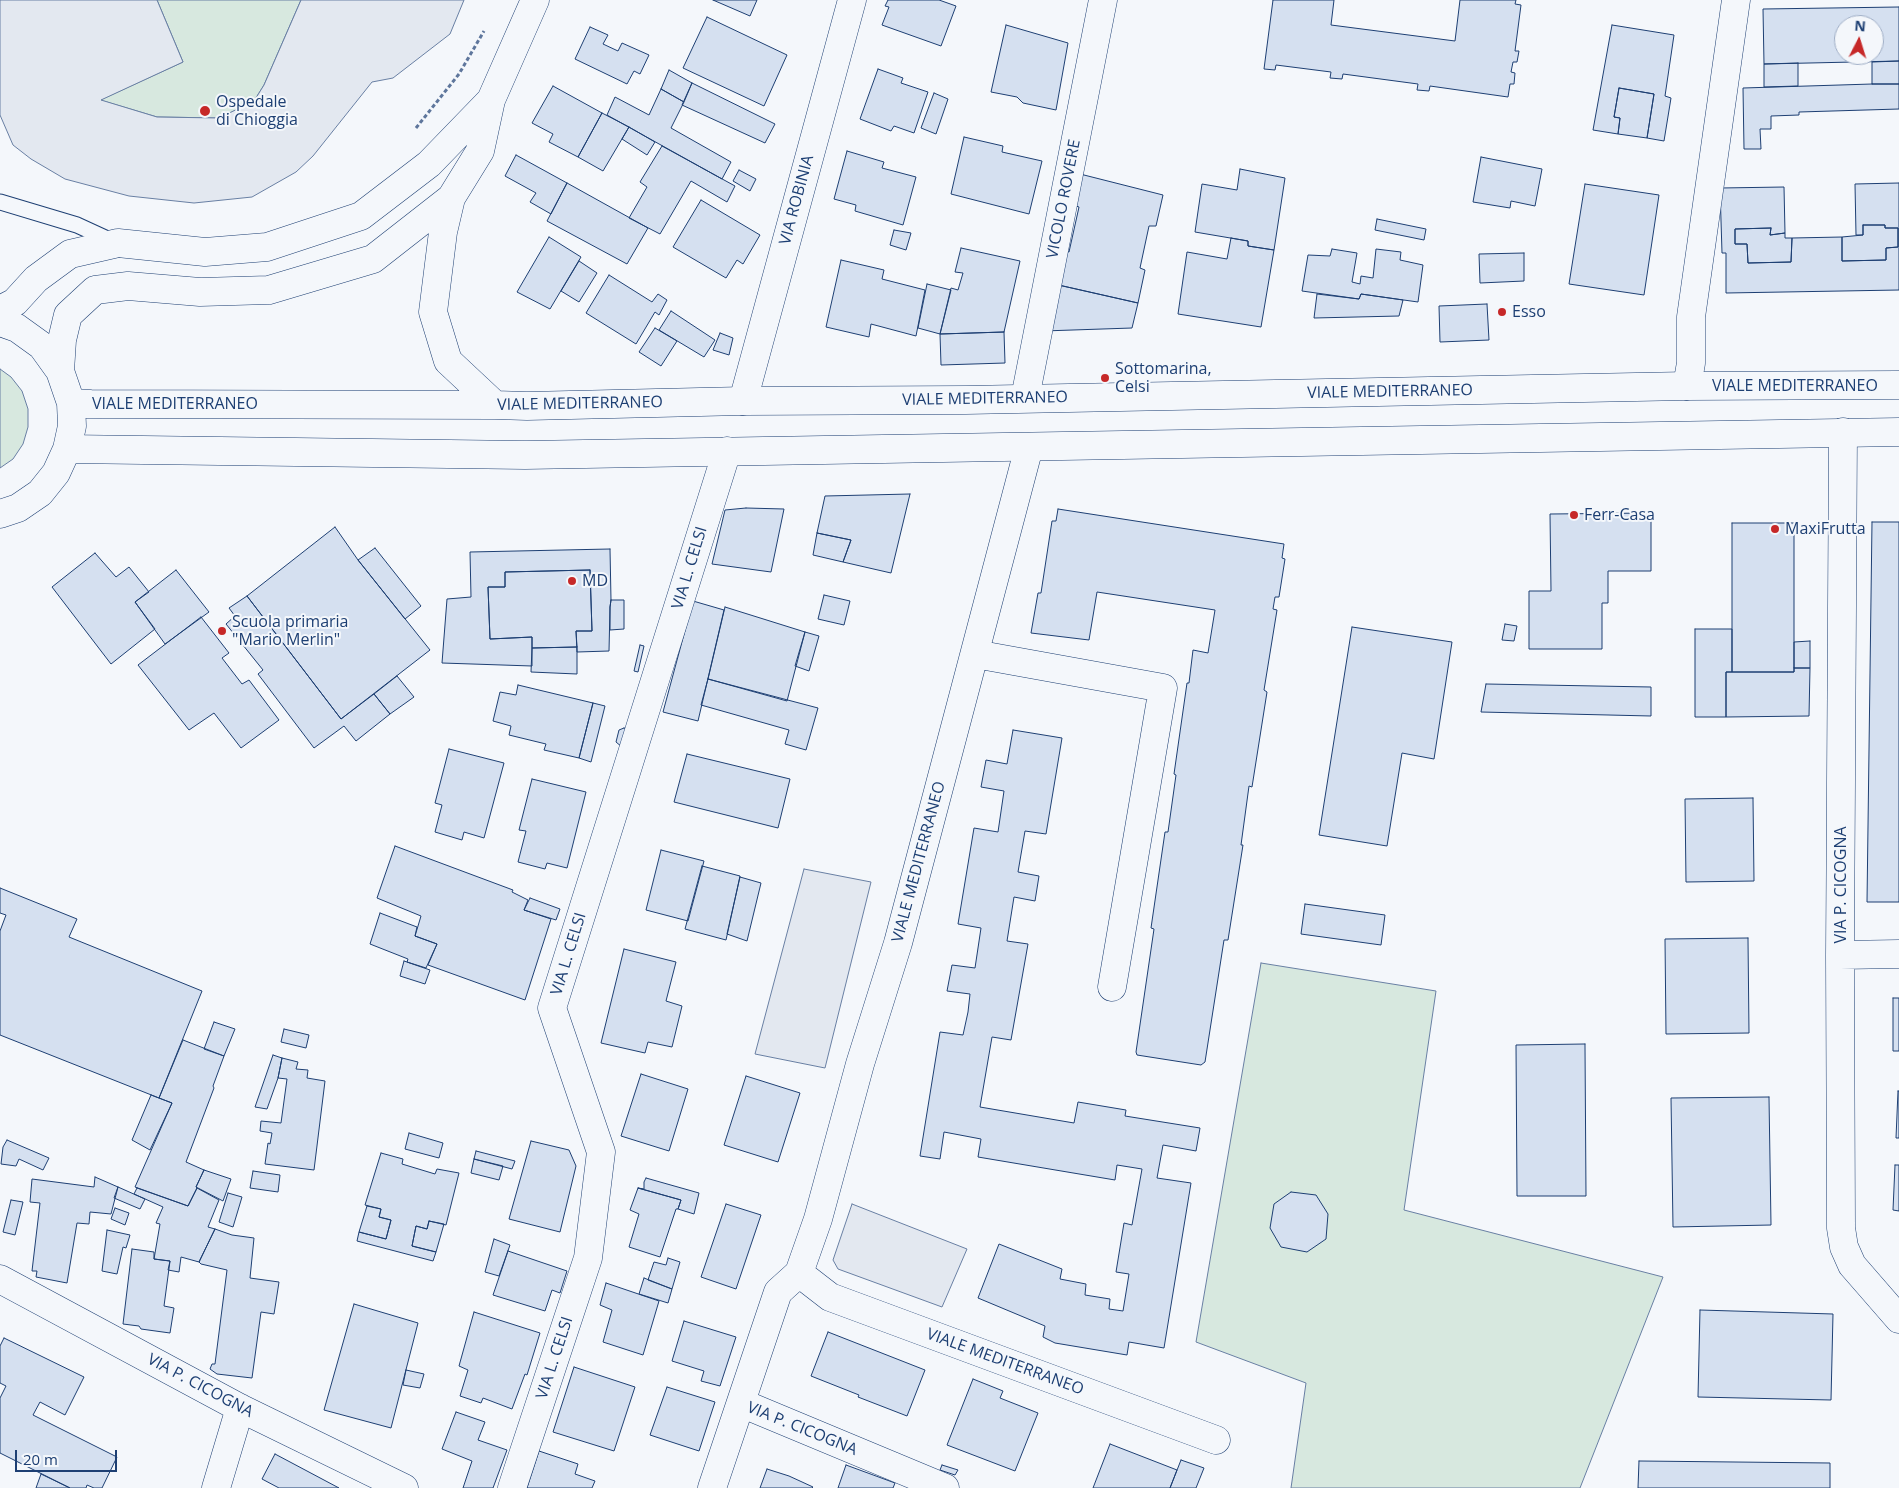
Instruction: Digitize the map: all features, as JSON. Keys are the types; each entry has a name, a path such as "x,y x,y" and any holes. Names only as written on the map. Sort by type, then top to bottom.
{"street":[{"path":"495,404 448,361 433,312 443,232 451,198 480,151 490,100 535,0"},
{"name":"VIA ROBINIA","path":"743,401 852,0"},
{"name":"VICOLO ROVERE","path":"1025,398 1103,0"},
{"path":"1687,386 1691,363 1691,317 1736,0"},
{"path":"0,310 15,302 36,279 70,254 118,243 205,252 267,247 360,216 429,164 490,100"},
{"path":"60,371 62,340 68,316 95,290 128,286 200,292 269,290 373,259 451,198"},
{"path":"0,322 17,328 42,346 60,371 71,402 72,426 67,449 56,473 40,493 9,511 0,528"},
{"name":"VIALE MEDITERRANEO","path":"71,402 111,404 495,404 527,406 1687,386 1899,385"},
{"name":"VIA P. CICOGNA","path":"1843,432 1840,955 1841,1228 1844,1247 1852,1265 1899,1319"},
{"path":"67,449 525,456 1899,432"},
{"name":"VIALE MEDITERRANEO","path":"741,1403 778,1292 799,1273 818,1219 860,1064 898,943 1029,447"},
{"name":"VIA L. CELSI","path":"512,1488 588,1258 600,1152 552,1008 727,451"},
{"path":"975,654 1163,688 1112,987"},
{"path":"1840,955 1899,954"},
{"name":"VIALE MEDITERRANEO","path":"799,1273 830,1297 1216,1440"},
{"name":"VIA P. CICOGNA","path":"0,1279 240,1408 404,1488"},
{"name":"VIA P. CICOGNA","path":"712,1488 741,1403 945,1488"},
{"path":"216,1488 240,1408"}],"lane":[{"path":"0,202 77,225 118,243"}],"path":[{"path":"410,136 460,74 488,23"}],"shaded area":[{"name":"Ospedale di Chioggia","path":"0,0 157,0 183,62 101,100 157,117 219,118 254,101 264,85 301,0 464,0 450,34 393,78 372,82 313,156 296,172 252,197 194,203 129,196 65,179 31,159 13,145 0,115"},
{"path":"157,0 301,0 264,85 254,101 220,118 157,117 100,100 183,62"},
{"path":"0,369 11,377 22,391 28,409 28,427 23,444 13,459 0,468"},
{"path":"804,869 871,882 825,1068 755,1054"},
{"path":"1261,963 1436,991 1404,1210 1663,1277 1580,1488 1291,1488 1306,1383 1196,1342"},
{"path":"852,1204 967,1249 942,1307 838,1269 833,1260"}],"building":[{"path":"713,0 757,0 750,16"},
{"path":"888,0 939,0 956,6 941,46 882,25 889,7 885,6"},
{"path":"1273,0 1334,0 1331,25 1455,41 1460,0 1516,0 1515,4 1521,5 1515,51 1519,51 1517,62 1513,62 1511,72 1515,73 1514,84 1510,84 1508,97 1430,86 1429,91 1417,90 1418,84 1343,74 1342,79 1330,78 1331,72 1276,65 1275,70 1264,69"},
{"path":"1899,7 1899,61 1884,61 1884,15 1834,15 1834,62 1764,64 1763,9"},
{"path":"707,17 787,55 764,106 683,68"},
{"path":"1006,25 1068,43 1056,110 1023,103 1017,97 991,92"},
{"path":"1612,25 1674,35 1665,96 1671,98 1664,141 1647,138 1654,94 1619,88 1614,117 1620,118 1618,134 1593,130"},
{"path":"590,27 608,35 603,44 618,51 622,43 649,55 640,74 634,71 627,84 575,59"},
{"path":"1899,61 1899,84 1872,84 1872,65 1884,65 1884,62"},
{"path":"1798,63 1798,86 1764,87 1764,64"},
{"path":"878,69 903,78 901,83 928,92 914,133 894,126 891,131 860,119"},
{"path":"669,70 692,83 684,102 661,89"},
{"path":"692,83 775,124 765,143 682,105"},
{"path":"1899,84 1899,109 1799,112 1799,115 1771,116 1771,129 1760,129 1761,149 1744,149 1743,88"},
{"path":"553,86 602,113 578,157 549,142 553,134 532,123"},
{"path":"1619,88 1654,94 1647,138 1618,134 1620,118 1614,117"},
{"path":"661,89 684,102 671,128 731,162 722,179 607,115 615,97 649,115"},
{"path":"934,93 948,99 936,134 921,128"},
{"path":"602,113 629,127 603,171 578,157"},
{"path":"629,127 655,142 647,155 622,139"},
{"path":"964,137 1003,146 1002,152 1042,161 1029,214 951,194"},
{"path":"662,146 735,186 727,202 691,181 660,234 629,218 647,187 640,182"},
{"path":"847,151 884,162 882,168 916,177 903,225 855,211 856,205 834,199"},
{"path":"516,155 567,183 551,214 530,202 536,193 505,176"},
{"path":"1481,157 1542,169 1535,206 1511,201 1510,208 1473,202"},
{"path":"1240,169 1285,178 1274,250 1248,246 1248,241 1195,232 1202,184 1237,190"},
{"path":"739,170 756,179 750,191 733,181"},
{"path":"1080,174 1163,195 1156,226 1149,226 1140,268 1145,270 1138,303 1054,284 1063,250 1069,252 1079,207 1073,205"},
{"path":"567,183 648,228 627,264 547,221"},
{"path":"1899,183 1899,290 1726,293 1726,253 1722,253 1720,188 1784,187 1785,233 1770,235 1771,228 1735,229 1735,244 1747,244 1748,263 1791,262 1792,238 1842,237 1842,261 1886,260 1886,248 1898,247 1898,228 1885,228 1885,225 1863,225 1863,235 1856,235 1855,184"},
{"path":"1585,184 1659,195 1644,295 1569,284"},
{"path":"701,200 760,235 743,264 737,260 726,278 673,247"},
{"path":"1377,219 1426,229 1424,240 1375,230"},
{"path":"1863,225 1885,225 1885,228 1898,228 1898,247 1886,248 1886,260 1842,261 1842,237 1863,235"},
{"path":"1771,228 1770,235 1785,233 1785,238 1792,238 1791,262 1748,263 1747,244 1735,244 1735,229"},
{"path":"894,230 911,233 906,250 890,245"},
{"path":"549,237 581,257 550,309 517,292"},
{"path":"1231,238 1248,241 1248,246 1274,250 1261,327 1178,314 1187,252 1227,259"},
{"path":"961,248 1020,261 1004,332 940,334 951,288 958,290 963,273 955,272"},
{"path":"1332,249 1357,253 1352,282 1360,284 1361,276 1373,278 1376,249 1401,252 1400,260 1423,265 1418,302 1361,294 1359,299 1302,291 1308,255 1330,256"},
{"path":"1524,253 1524,281 1480,283 1479,254"},
{"path":"841,260 884,270 882,279 925,290 916,336 871,324 869,337 826,327"},
{"path":"579,261 597,273 579,302 561,291"},
{"path":"609,275 652,302 658,294 667,300 659,315 655,312 636,344 586,313"},
{"path":"927,284 951,290 940,334 918,328"},
{"path":"1054,284 1138,303 1132,328 1043,331"},
{"path":"1317,294 1359,299 1361,294 1403,300 1399,316 1314,318"},
{"path":"1487,304 1489,340 1440,342 1439,306"},
{"path":"671,311 715,340 704,357 659,330"},
{"path":"655,328 677,341 661,366 639,352"},
{"path":"1004,332 1005,363 941,365 940,334"},
{"path":"720,333 733,338 729,355 713,350"},
{"path":"910,494 891,573 843,562 851,540 817,533 825,496"},
{"path":"746,508 784,509 771,572 712,564 725,510"},
{"path":"1058,509 1284,544 1282,558 1285,559 1279,597 1275,597 1273,609 1277,610 1264,690 1267,692 1252,787 1249,786 1241,845 1243,845 1228,940 1224,940 1205,1062 1201,1065 1137,1055 1136,1052 1154,929 1151,928 1165,832 1168,832 1187,683 1189,683 1193,650 1208,653 1215,610 1097,592 1089,640 1031,633 1038,593 1041,593 1052,521 1056,521"},
{"path":"1651,513 1651,571 1608,571 1608,603 1602,603 1602,649 1529,649 1529,591 1551,591 1550,514"},
{"path":"1872,522 1899,522 1899,902 1867,902"},
{"path":"1732,523 1794,523 1794,672 1732,672"},
{"path":"335,527 358,560 430,650 341,719 247,596"},
{"path":"817,533 851,540 843,562 813,555"},
{"path":"375,548 421,606 405,619 358,560"},
{"path":"610,549 609,651 577,652 576,631 592,631 590,570 505,572 505,587 488,587 490,639 532,637 532,666 442,663 447,599 471,597 470,552"},
{"path":"95,553 116,577 129,567 149,592 135,602 155,629 111,664 52,587"},
{"path":"176,570 209,612 165,644 135,602"},
{"path":"590,570 592,631 576,631 577,647 532,648 532,637 490,639 488,587 505,587 505,572"},
{"path":"824,595 850,601 844,625 818,619"},
{"path":"247,596 341,719 374,694 390,714 356,741 344,726 314,748 258,674 263,670 226,624 235,616 229,608"},
{"path":"611,600 624,600 624,629 610,630"},
{"path":"693,601 724,610 698,721 663,712"},
{"path":"725,607 805,632 787,701 708,679"},
{"path":"201,617 229,653 222,658 242,684 249,680 279,720 241,748 214,713 189,730 138,665"},
{"path":"1505,624 1517,626 1514,641 1502,640"},
{"path":"1352,627 1452,642 1434,759 1402,753 1387,846 1319,835"},
{"path":"1695,629 1732,629 1732,672 1726,672 1726,717 1695,717"},
{"path":"805,632 819,636 809,671 795,666"},
{"path":"1810,641 1810,668 1794,668 1794,642"},
{"path":"640,645 644,646 638,672 634,671"},
{"path":"577,647 577,674 531,672 532,648"},
{"path":"1794,668 1810,668 1809,716 1726,717 1726,672 1794,672"},
{"path":"397,676 414,697 390,714 374,694"},
{"path":"708,679 818,708 806,750 785,744 789,730 701,705"},
{"path":"1486,684 1651,687 1651,716 1481,712"},
{"path":"518,685 593,703 579,758 544,750 546,744 509,735 511,726 493,721 500,692 516,695"},
{"path":"593,703 605,706 591,762 579,758"},
{"path":"627,729 622,747 616,742 619,730"},
{"path":"1013,730 1062,738 1046,834 1025,831 1018,872 1039,876 1035,901 1014,897 1007,941 1028,944 1011,1040 992,1037 980,1107 1074,1123 1078,1102 1126,1110 1125,1116 1200,1128 1196,1151 1163,1145 1157,1178 1191,1183 1164,1348 1129,1342 1127,1355 1055,1343 1043,1337 1045,1326 978,1298 999,1244 1062,1269 1060,1279 1086,1284 1085,1295 1110,1299 1109,1309 1123,1311 1129,1274 1116,1272 1124,1223 1132,1225 1142,1169 1117,1165 1115,1180 978,1157 981,1139 944,1132 940,1159 920,1156 940,1032 963,1035 968,1012 970,994 947,991 952,965 975,968 981,928 958,924 974,828 998,832 1004,791 981,787 986,760 1007,764"},
{"path":"449,749 504,763 484,838 464,832 462,840 435,832 442,805 435,803"},
{"path":"687,754 790,779 778,828 674,802"},
{"path":"532,779 586,792 567,868 547,863 545,869 518,862 526,831 519,830"},
{"path":"1753,798 1754,881 1686,882 1685,799"},
{"path":"395,846 513,890 512,892 528,900 524,910 551,919 525,1000 428,965 437,944 415,936 421,916 377,898"},
{"path":"661,850 704,861 688,921 646,910"},
{"path":"702,866 740,876 726,940 685,929"},
{"path":"740,877 761,883 747,941 727,934"},
{"path":"0,888 77,919 69,937 202,991 159,1098 0,1035 0,931 6,915 0,913"},
{"path":"530,898 560,909 556,920 524,910"},
{"path":"1305,904 1385,915 1381,945 1301,934"},
{"path":"380,913 417,927 415,936 437,944 426,968 407,962 408,959 370,944"},
{"path":"1748,938 1749,1033 1666,1034 1665,939"},
{"path":"624,949 676,962 666,1001 682,1006 672,1047 648,1042 645,1053 601,1043"},
{"path":"404,961 430,970 425,984 400,976"},
{"path":"1893,998 1899,998 1899,1051 1893,1051"},
{"path":"214,1022 235,1029 224,1056 204,1049"},
{"path":"284,1029 309,1035 306,1048 281,1042"},
{"path":"183,1040 224,1056 186,1162 204,1170 188,1206 135,1187 172,1103 159,1098"},
{"path":"1585,1044 1586,1196 1517,1196 1516,1045"},
{"path":"273,1055 282,1058 278,1078 267,1109 255,1107"},
{"path":"282,1058 298,1062 296,1069 308,1070 307,1078 325,1081 314,1170 265,1164 268,1143 270,1144 272,1133 260,1131 261,1121 281,1123 287,1079 278,1078"},
{"path":"641,1074 688,1089 669,1151 621,1136"},
{"path":"746,1076 800,1093 778,1162 724,1145"},
{"path":"1898,1091 1899,1138 1896,1138"},
{"path":"151,1095 172,1103 150,1150 132,1140"},
{"path":"1769,1097 1771,1225 1673,1227 1671,1098"},
{"path":"409,1133 443,1143 439,1158 405,1149"},
{"path":"7,1140 49,1158 43,1170 19,1159 16,1166 1,1164 3,1147"},
{"path":"531,1141 569,1150 576,1166 560,1232 509,1219"},
{"path":"476,1151 515,1161 512,1169 474,1159"},
{"path":"381,1153 403,1159 402,1164 435,1174 437,1169 459,1173 446,1225 429,1221 427,1229 416,1226 412,1246 436,1252 433,1261 357,1241 359,1232 386,1239 391,1220 379,1217 381,1209 365,1205"},
{"path":"474,1159 503,1166 499,1180 471,1173"},
{"path":"1895,1165 1899,1165 1899,1211 1893,1210"},
{"path":"204,1170 231,1179 223,1201 196,1187"},
{"path":"253,1171 280,1175 278,1192 250,1188"},
{"path":"95,1177 118,1187 111,1214 90,1212 89,1224 77,1223 67,1283 36,1277 37,1271 32,1271 40,1203 30,1202 32,1179 94,1187"},
{"path":"646,1178 699,1193 694,1214 678,1209 681,1200 638,1188 644,1189"},
{"path":"118,1187 145,1199 140,1209 114,1198"},
{"path":"137,1188 188,1206 197,1188 219,1200 208,1227 215,1229 199,1262 181,1257 179,1272 168,1270 170,1261 154,1259 160,1224 156,1223 163,1207 134,1194"},
{"path":"638,1188 681,1200 678,1209 676,1209 660,1257 629,1247 639,1214 630,1210"},
{"path":"1291,1192 1316,1195 1328,1214 1326,1239 1307,1252 1281,1247 1270,1228 1274,1204"},
{"path":"228,1193 242,1197 233,1227 219,1222"},
{"path":"11,1200 23,1202 15,1235 3,1232"},
{"path":"726,1204 761,1215 736,1289 701,1277"},
{"path":"367,1206 381,1209 379,1217 391,1220 386,1239 359,1232"},
{"path":"115,1208 129,1213 125,1225 111,1219"},
{"path":"429,1221 444,1224 436,1252 412,1246 416,1226 427,1229"},
{"path":"215,1229 232,1235 254,1238 250,1278 279,1282 274,1314 261,1312 252,1378 217,1374 210,1369 212,1364 215,1364 227,1270 199,1262"},
{"path":"107,1230 130,1235 126,1248 123,1247 117,1274 102,1271"},
{"path":"494,1239 510,1245 499,1276 485,1272"},
{"path":"132,1249 154,1252 154,1259 170,1261 164,1306 174,1308 170,1333 141,1329 139,1326 123,1324"},
{"path":"508,1251 567,1271 560,1293 552,1290 545,1311 493,1295"},
{"path":"668,1258 680,1262 672,1289 648,1280 654,1262 666,1265"},
{"path":"644,1278 672,1289 668,1303 639,1294"},
{"path":"606,1283 659,1301 643,1355 603,1342 612,1310 600,1305"},
{"path":"354,1304 418,1323 391,1428 324,1410"},
{"path":"1700,1310 1833,1314 1831,1400 1698,1397"},
{"path":"474,1312 540,1333 527,1375 525,1374 512,1409 483,1398 481,1403 460,1396 468,1370 459,1366"},
{"path":"684,1321 736,1337 720,1386 701,1381 704,1371 672,1361"},
{"path":"828,1332 925,1370 907,1416 811,1376"},
{"path":"4,1338 84,1377 65,1415 40,1402 33,1415 117,1457 102,1488 94,1488 87,1485 86,1488 70,1488 0,1453 0,1398 6,1386 0,1383 0,1346"},
{"path":"574,1367 635,1387 614,1451 553,1432"},
{"path":"406,1370 424,1374 420,1388 403,1385"},
{"path":"973,1379 1003,1391 1000,1398 1038,1413 1015,1471 947,1445"},
{"path":"667,1387 715,1402 699,1451 650,1435"},
{"path":"456,1412 485,1422 478,1440 507,1450 493,1488 463,1488 472,1461 442,1449"},
{"path":"1110,1444 1177,1470 1170,1488 1093,1488"},
{"path":"539,1451 578,1464 575,1474 595,1481 592,1488 527,1488"},
{"path":"275,1454 339,1488 279,1488 262,1479"},
{"path":"1181,1460 1204,1468 1196,1488 1170,1488"},
{"path":"1639,1461 1830,1463 1830,1488 1638,1488"},
{"path":"846,1465 895,1483 893,1488 838,1488"},
{"path":"942,1465 958,1470 955,1475 940,1470"},
{"path":"767,1469 789,1476 813,1487 760,1488"},
{"path":"41,1474 70,1488 36,1488"}],"place":[{"name":"Ospedale di Chioggia","path":"205,111"},
{"name":"Esso","path":"1502,312"},
{"name":"Sottomarina, Celsi","path":"1105,378"},
{"name":"Ferr-Casa","path":"1574,515"},
{"name":"MaxiFrutta","path":"1775,529"},
{"name":"MD","path":"572,581"},
{"name":"Scuola primaria \"Mario Merlin\"","path":"222,631"}]}
